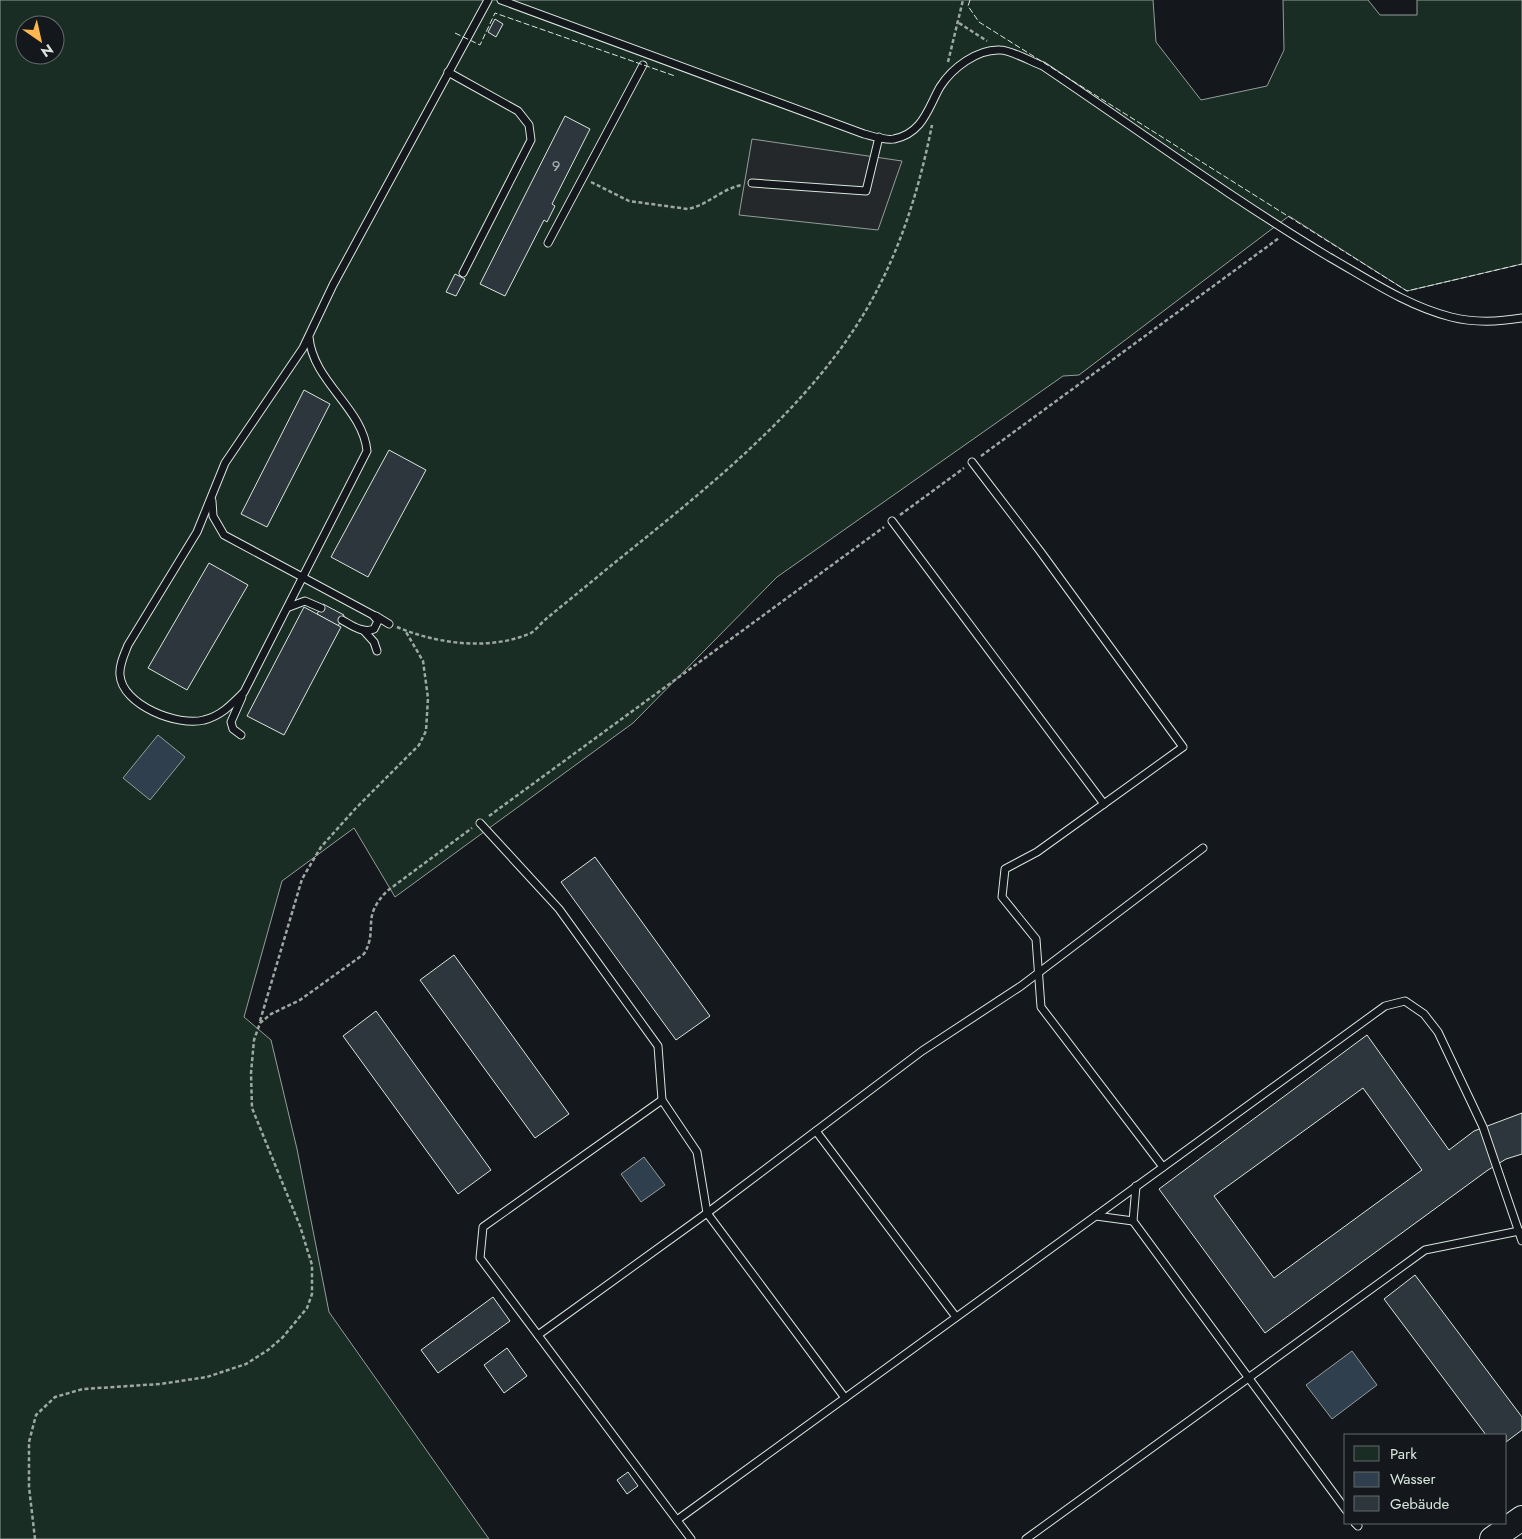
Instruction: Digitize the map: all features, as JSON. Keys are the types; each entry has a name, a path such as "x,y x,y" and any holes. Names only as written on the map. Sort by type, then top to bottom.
{"highway":[{"path":"1492,1539 1522,1518"}],"lane":[{"path":"244,692 216,716 191,722 178,721 162,716 132,698 122,683 120,674 122,662 128,646 197,532 225,463 309,336 333,285 488,0"},
{"path":"501,0 864,134 893,140 914,129 928,114 941,87 958,66 979,54 1001,50 1043,66 1288,232 1385,290 1423,308 1451,317 1489,322 1522,318"},
{"path":"548,243 642,65"},
{"path":"448,72 518,111 529,124 531,140 463,273"},
{"path":"752,183 866,191 879,137"},
{"path":"241,735 233,728 231,722 244,692 367,451 366,443 358,425 316,365 310,352 309,336"},
{"path":"972,462 1046,558 1183,747 1037,852 1005,869 1002,897 1036,939 1041,1007 1163,1167"},
{"path":"213,490 213,516 224,535 389,624"},
{"path":"892,521 1104,804"},
{"path":"288,607 306,601 321,608"},
{"path":"364,631 370,631 378,625 378,621 373,615"},
{"path":"342,620 364,631 374,642 377,651"},
{"path":"480,823 559,909 658,1046 662,1100 697,1152 706,1213 845,1398"},
{"path":"538,1335 706,1213 922,1051 1038,973 1203,848"},
{"path":"677,1520 1385,1006 1405,1001 1424,1014 1438,1032 1483,1127 1522,1242"},
{"path":"662,1100 483,1227 480,1258 692,1539"},
{"path":"816,1131 956,1317"},
{"path":"1136,1186 1133,1221 1344,1507"},
{"path":"1096,1216 1133,1221"},
{"path":"1026,1539 1425,1250 1519,1231"}],"path":[{"path":"941,87 959,23 963,0"},
{"path":"959,23 1001,50"},
{"path":"389,624 444,642 477,643 532,632 685,506 773,426 825,367 852,331 874,297 893,258 915,199 925,161"},
{"path":"583,177 615,196 629,201 688,209 696,208 730,187 752,183"},
{"path":"260,1023 271,1014 300,1000 364,954 370,943 370,918 376,902 387,891 1288,232"},
{"path":"35,1539 29,1487 29,1442 36,1415 55,1397 83,1388 160,1384 207,1377 246,1364 268,1350 283,1337 308,1308 312,1294 312,1265 300,1226 252,1108 251,1073 254,1040 302,879 321,847 356,808 419,745 426,731 428,698 423,661 415,644 405,630"}],"green space":[{"path":"0,0 1153,0 1156,42 1201,100 1267,86 1284,50 1283,0 1368,0 1380,15 1417,15 1417,0 1522,0 1522,264 1407,291 1289,216 1079,375 1063,376 777,577 633,723 395,897 354,828 282,881 244,1017 271,1040 297,1149 329,1312 489,1539 0,1539"}],"shaded area":[{"path":"752,139 902,161 878,230 739,215"}],"water":[{"path":"158,735 185,757 150,800 123,778"},
{"path":"644,1157 665,1185 641,1202 621,1174"},
{"path":"1352,1351 1377,1385 1332,1419 1306,1385"}],"building":[{"path":"495,19 503,24 496,37 488,32"},
{"path":"565,116 590,129 552,204 555,206 547,222 544,220 505,296 480,284"},
{"path":"455,274 465,279 456,296 446,292"},
{"path":"304,390 330,404 267,527 241,514"},
{"path":"389,450 426,470 368,577 331,557"},
{"path":"209,563 248,585 187,690 148,668"},
{"path":"323,604 344,615 338,626 317,614"},
{"path":"304,607 341,627 284,735 247,716"},
{"path":"595,857 710,1016 676,1040 561,882"},
{"path":"454,955 569,1114 535,1138 420,980"},
{"path":"376,1011 491,1170 458,1194 343,1036"},
{"path":"1367,1035 1449,1150 1474,1131 1522,1113 1522,1154 1506,1159 1488,1170 1265,1333 1159,1189","holes":["1363,1088 1422,1170 1274,1278 1214,1196"]},
{"path":"1415,1275 1522,1417 1522,1430 1507,1441 1507,1434 1485,1434 1384,1299"},
{"path":"493,1297 510,1321 438,1373 421,1350"},
{"path":"507,1348 527,1376 504,1393 484,1365"},
{"path":"628,1472 638,1486 627,1494 617,1480"}],"fence":[{"path":"970,0 968,6 979,22 1407,291 1522,264"},
{"path":"455,33 480,45 495,13 675,76"}]}
